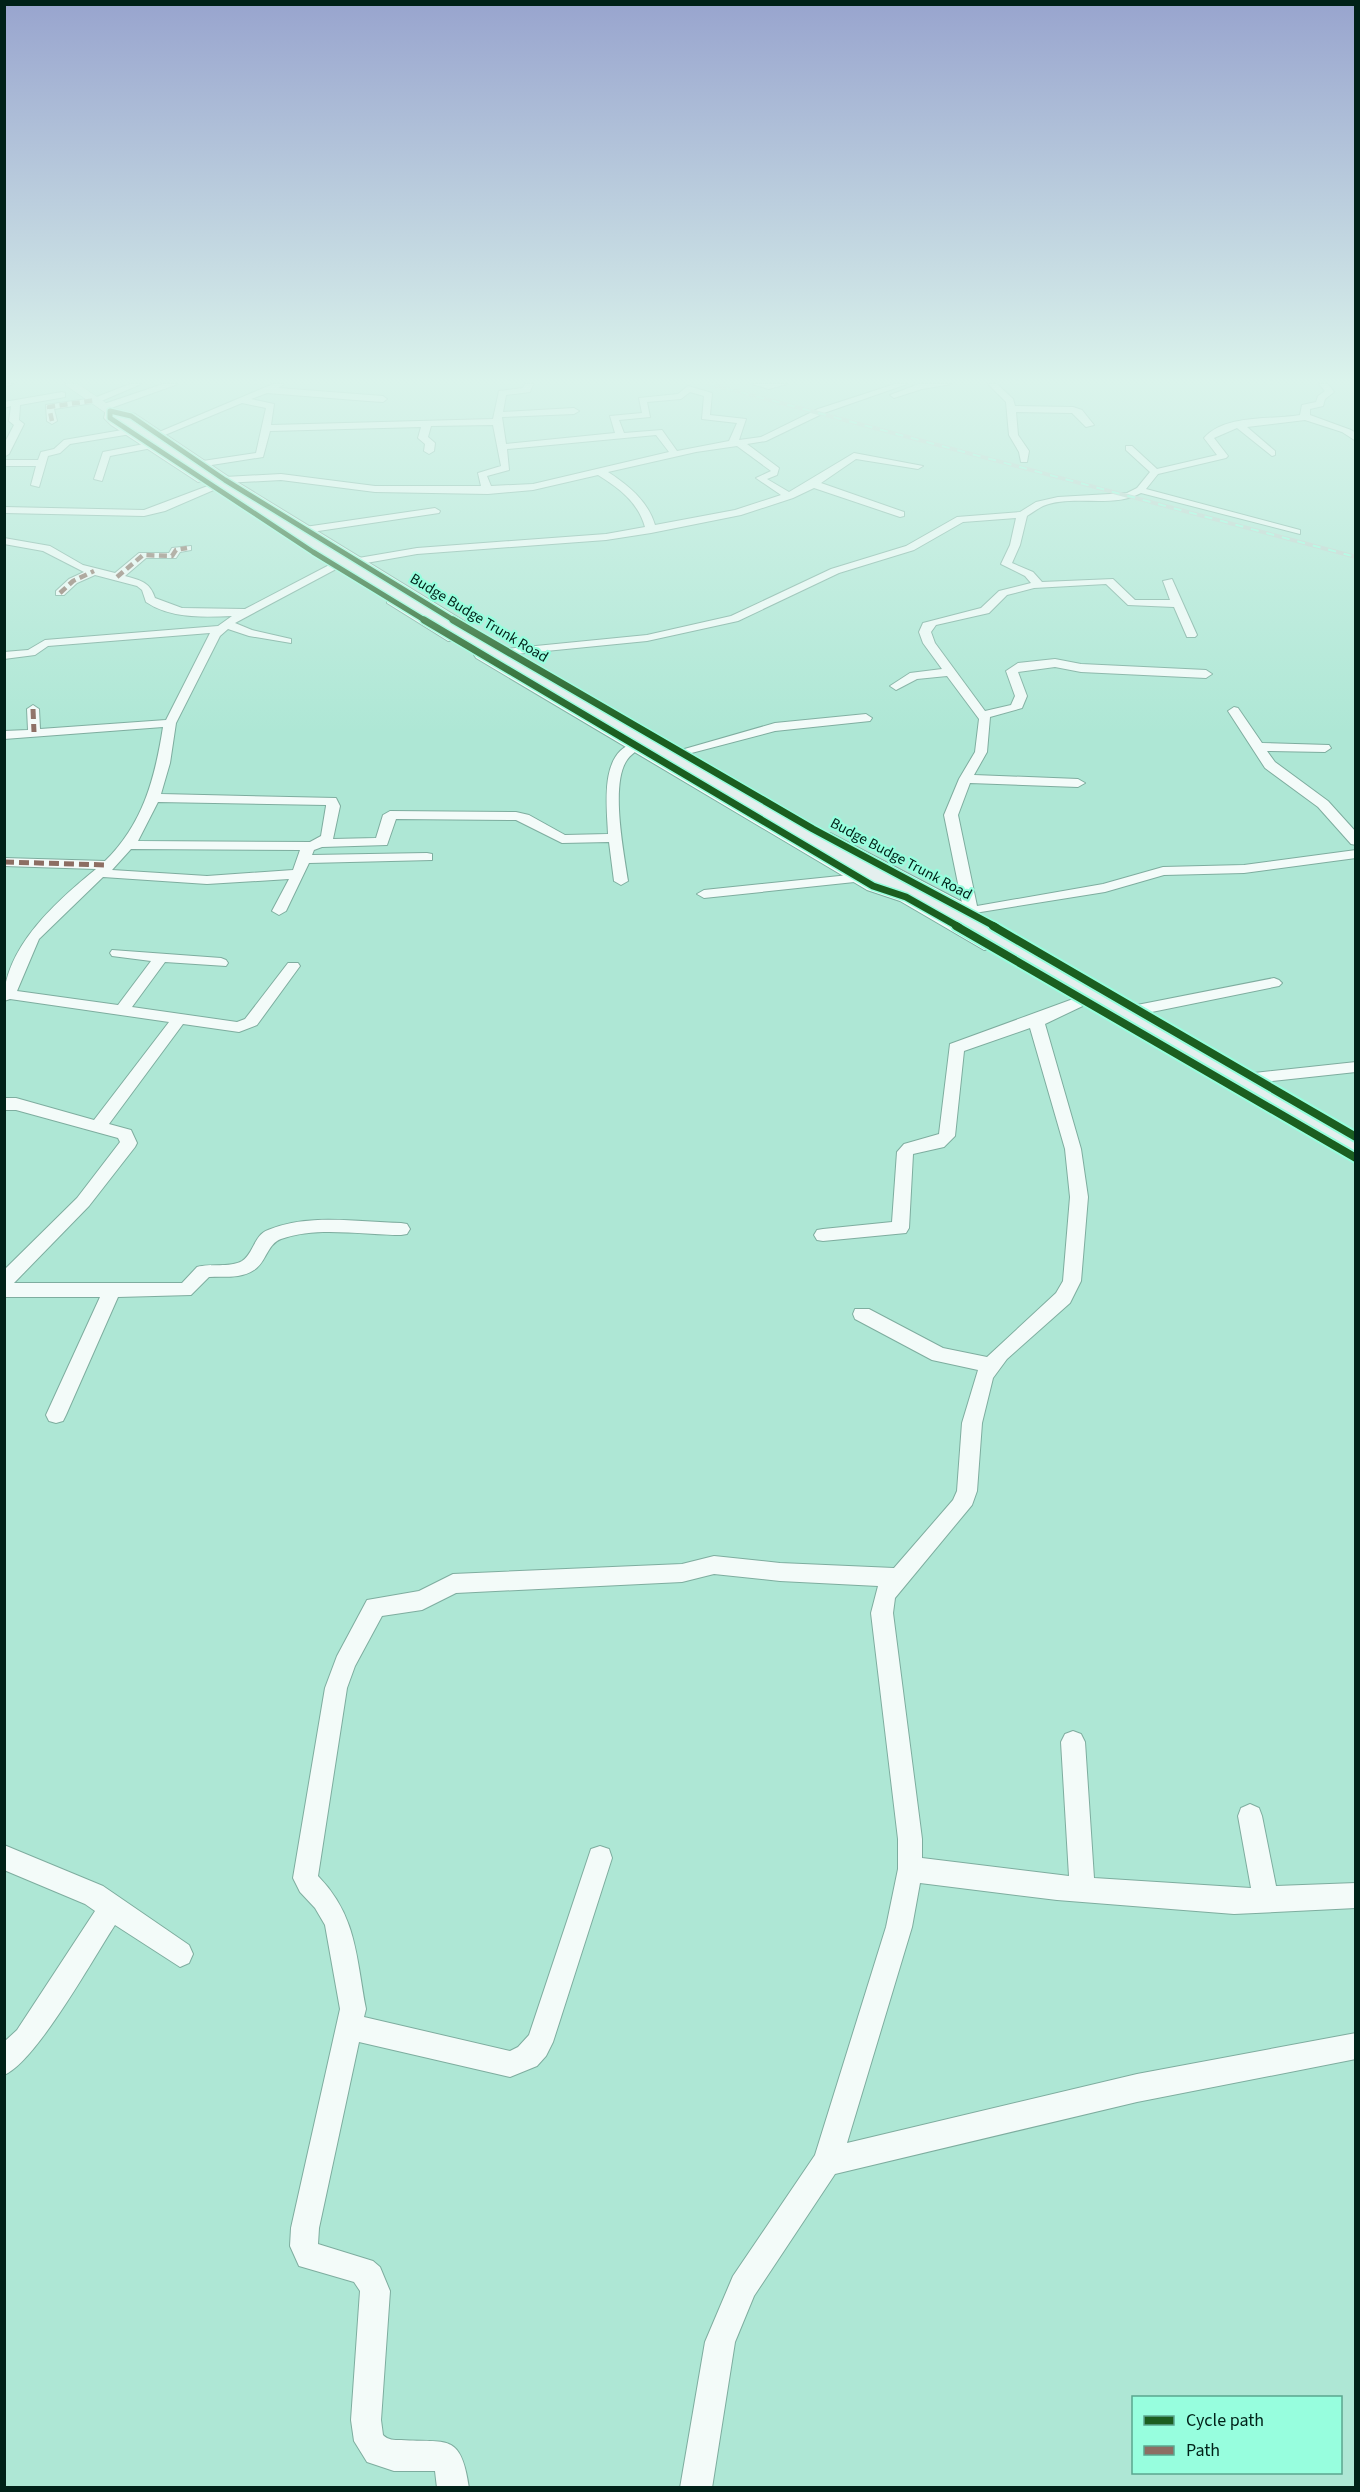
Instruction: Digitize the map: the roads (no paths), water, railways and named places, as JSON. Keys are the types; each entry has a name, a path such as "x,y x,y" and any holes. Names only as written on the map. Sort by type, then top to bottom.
{"main road":[{"path":"248,500 344,564 502,659 871,870 908,888 1074,981 1356,1146"}],"street":[{"path":"4,510 144,513 190,500"},
{"name":"Budge Budge Trunk Road","path":"244,500 336,565 634,747 873,886 906,897 1356,1158"},
{"name":"Budge Budge Trunk Road","path":"250,500 305,530 505,652 813,829 968,910 1356,1137"},
{"path":"636,500 641,504 649,518 651,530"},
{"path":"6,995 20,978 24,949 47,922 137,834 153,798 164,763 170,723 200,661 223,627 246,612 336,565 354,561 417,551 564,542 651,530 737,513 776,500"},
{"path":"860,500 900,514"},
{"path":"505,652 648,638 734,619 763,608 835,571 910,548 961,519 1022,515 1035,506 1048,502 1071,500"},
{"path":"1181,500 1296,532"},
{"path":"305,530 435,511"},
{"path":"1022,515 1015,545 1005,562 1029,574 1037,582 1037,586"},
{"path":"4,541 46,548 68,562 143,585 150,600 161,608 180,611 246,612"},
{"path":"117,577 143,555 161,550 172,556 176,550 187,548"},
{"path":"59,590 94,571"},
{"path":"968,910 951,815 965,779 981,752 983,715 929,643 925,632 927,626 940,620 985,611 1003,593 1037,586 1105,580 1132,603 1177,604"},
{"path":"1168,580 1191,635"},
{"path":"4,656 32,653 45,643 223,627 287,641"},
{"path":"983,715 1016,708 1021,696 1012,671 1018,667 1055,663 1081,668 1206,674"},
{"path":"896,686 914,676 951,672"},
{"path":"33,709 34,732"},
{"path":"1234,711 1278,772 1333,813 1356,841"},
{"path":"680,752 775,727 866,718"},
{"path":"4,735 170,723"},
{"path":"621,881 615,838 616,769 620,758 634,747"},
{"path":"1258,747 1325,748"},
{"path":"965,779 1078,783"},
{"path":"153,798 331,801 333,806 327,838 312,850 279,911"},
{"path":"312,850 382,842 390,815 516,816 562,839 615,838"},
{"path":"128,844 304,845 312,850 427,858"},
{"path":"947,921 968,910 1105,888 1163,872 1244,869 1356,854"},
{"path":"4,862 207,879 298,874"},
{"path":"704,894 860,878"},
{"path":"117,953 221,963"},
{"path":"122,1010 160,957"},
{"path":"6,995 235,1027 245,1026 251,1022 293,966"},
{"path":"1137,1010 1274,983"},
{"path":"823,1235 895,1230 900,1227 905,1152 915,1146 939,1143 947,1136 956,1048 1040,1019 1084,1000"},
{"path":"99,1125 179,1019"},
{"path":"696,2487 720,2342 743,2286 827,2162 899,1927 910,1869 910,1839 882,1612 885,1594 962,1505 967,1491 972,1423 990,1365 1050,1312 1063,1298 1072,1281 1080,1197 1073,1149 1037,1024 1040,1019"},
{"path":"1254,1078 1356,1067"},
{"path":"4,1104 16,1104 99,1125 126,1134 129,1143 83,1202 4,1282"},
{"path":"4,1290 184,1290 190,1287 203,1272 243,1268 250,1265 266,1240 280,1233 337,1228 401,1229"},
{"path":"56,1415 112,1290"},
{"path":"862,1314 939,1354 990,1365"},
{"path":"453,2487 450,2464 441,2456 384,2455 374,2449 368,2438 366,2420 375,2291 368,2275 358,2268 328,2264 309,2256 304,2246 305,2228 351,2027 353,2009 337,1922 320,1894 309,1887 305,1878 305,1863 336,1688 345,1663 375,1607 422,1600 453,1584 682,1573 714,1565 780,1572 897,1578"},
{"path":"1073,1742 1083,1890"},
{"path":"1250,1816 1266,1899"},
{"path":"4,1857 94,1896 180,1954"},
{"path":"351,2027 510,2064 523,2061 532,2054 540,2042 600,1858"},
{"path":"910,1869 1083,1890 1234,1901 1356,1895"},
{"path":"4,2062 26,2038 112,1907"},
{"path":"827,2162 1137,2088 1356,2046"}],"railway":[{"path":"1144,500 1356,557"}]}
